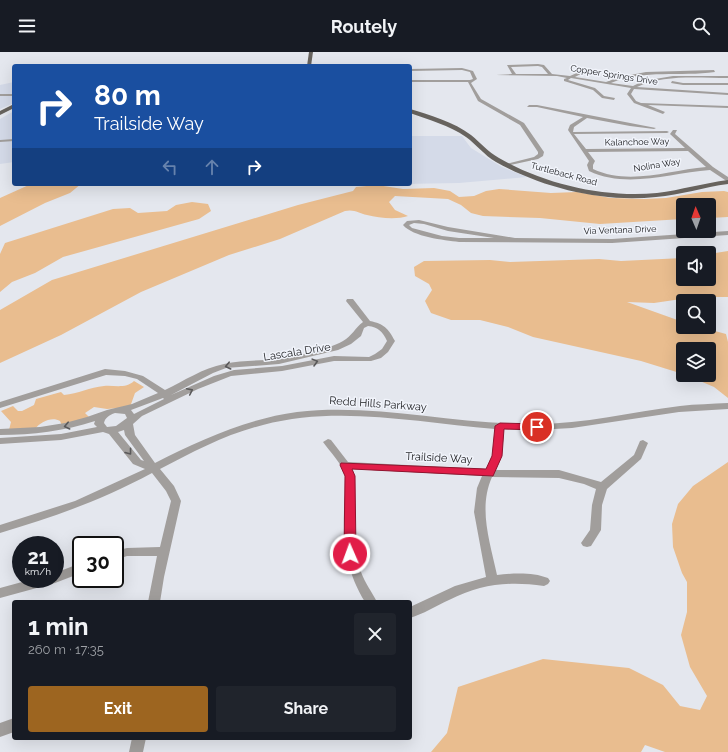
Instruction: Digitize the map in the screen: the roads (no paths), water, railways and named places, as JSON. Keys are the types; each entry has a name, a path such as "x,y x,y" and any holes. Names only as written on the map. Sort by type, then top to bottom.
{"main road":[{"path":"309,64 311,52"},
{"path":"0,113 12,107"},
{"name":"Turtleback Road","path":"412,112 464,133 496,160 535,176 567,186 614,195 657,195 728,181"}],"street":[{"path":"515,75 508,66 543,66 550,74"},
{"path":"587,69 565,80 594,89 603,97 614,99"},
{"path":"412,70 468,70 471,71 475,79 469,81 412,81"},
{"path":"606,83 626,76 651,72 714,71"},
{"path":"651,72 683,84 728,84"},
{"name":"Copper Springs Drive","path":"498,75 550,74 632,87 728,94"},
{"path":"663,113 639,104 628,94 632,87 642,82 665,78 728,78"},
{"path":"469,81 479,100 522,124 541,152 541,155 536,158 508,165"},
{"path":"0,95 12,95"},
{"path":"639,104 655,103 728,107"},
{"path":"529,106 542,107 630,125 654,128 662,126 674,129 674,131"},
{"path":"584,151 570,130 572,126 585,117"},
{"path":"654,128 658,131 667,132"},
{"path":"571,133 674,131"},
{"path":"674,131 672,134 728,181"},
{"path":"0,141 12,140"},
{"name":"Kalanchoe Way","path":"584,151 690,149"},
{"name":"Nolina Way","path":"584,151 592,160 590,165 591,170 607,178 627,179 681,170 711,168"},
{"name":"Via Ventana Drive","path":"512,239 446,228 426,221 417,220 409,222 406,225 410,229 441,238 459,240 512,239 612,241 728,233"},
{"name":"Lascala Drive","path":"105,414 168,397 228,374 247,370 276,370 337,358 355,360 374,359 384,354 391,341 387,332 379,325 367,323 350,302"},
{"name":"Lascala Drive","path":"108,429 120,428 129,423 139,414 210,371 226,366 279,361 335,348 348,342 358,334 361,327 367,323"},
{"path":"0,405 105,372 123,372 141,376 168,397"},
{"name":"Redd Hills Parkway","path":"0,529 52,513 90,499 198,445 230,433 262,422 318,412 369,413 500,426 537,427 594,422 681,409 728,406"},
{"path":"120,410 128,412 132,418 129,423 130,435 170,489 176,501 154,600"},
{"path":"105,414 99,421 99,424 108,429 136,462 153,468"},
{"path":"0,432 29,432 62,428 89,421 105,414"},
{"path":"492,579 478,512 482,488 497,456 500,426"},
{"path":"0,441 61,437 108,429"},
{"path":"328,442 345,465 350,476 350,554 360,587 370,600"},
{"path":"587,543 595,530 597,505 602,487 638,457 643,443"},
{"name":"Trailside Way","path":"345,465 490,473 560,474 602,487"},
{"path":"124,553 165,551"},
{"path":"412,612 464,587 492,579 521,577 544,581"},
{"path":"0,593 18,588"},
{"path":"0,730 12,726"},
{"path":"136,752 139,740"}]}
